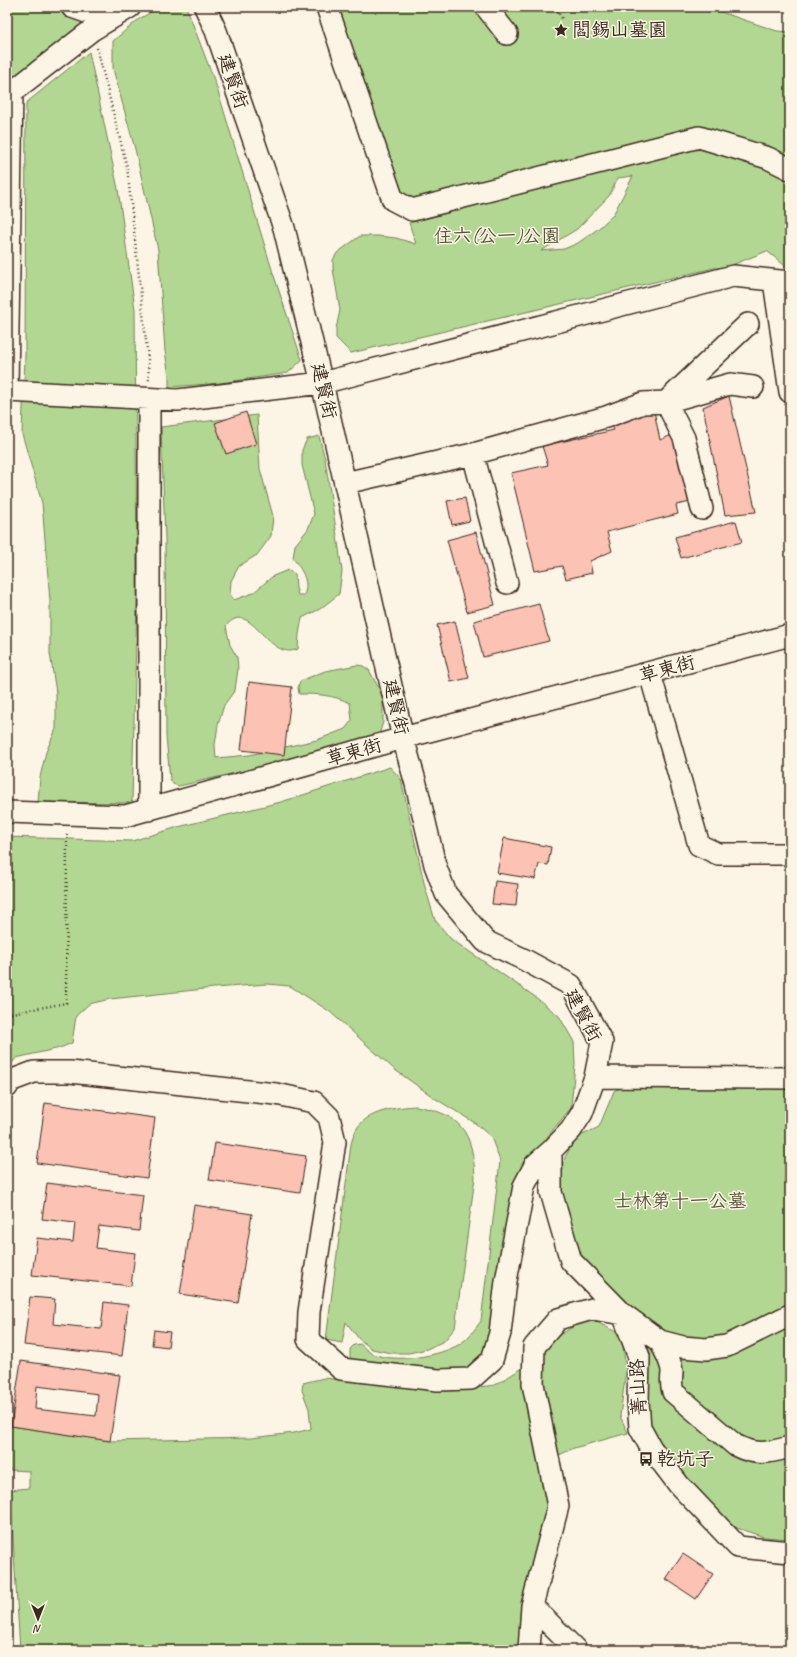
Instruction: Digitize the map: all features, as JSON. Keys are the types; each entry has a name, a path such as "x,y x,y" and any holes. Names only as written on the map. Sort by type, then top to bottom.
{"street":[{"path":"72,7 101,25"},
{"path":"7,385 12,92 101,25 130,7"},
{"name":"建賢街","path":"7,1087 10,1081 34,1072 70,1072 276,1094 314,1102 329,1117 335,1142 310,1312 308,1339 341,1369 438,1380 472,1379 492,1360 500,1333 506,1281 524,1186 535,1166 571,1130 582,1113 595,1077 602,1042 571,985 523,959 485,941 446,894 435,864 416,784 403,738 322,383 284,228 216,31 205,7"},
{"path":"327,7 393,200 412,210 699,137 768,158 790,169"},
{"path":"486,7 507,34"},
{"path":"7,391 178,400 322,383 733,276 782,282 790,392"},
{"path":"666,402 748,324"},
{"path":"345,483 473,454 606,418 643,403 666,402 730,384 753,386"},
{"path":"149,398 149,810"},
{"path":"666,402 684,438 702,509"},
{"path":"473,454 507,583"},
{"name":"草東街","path":"7,812 125,816 403,738 650,674 790,635"},
{"path":"650,674 699,845 718,854 790,854"},
{"path":"595,1077 790,1078"},
{"path":"550,1151 551,1192 571,1261 623,1314 660,1341 683,1347 698,1348 727,1346 790,1315"},
{"path":"529,1650 532,1606 558,1506 533,1384 534,1347 558,1320 592,1309 623,1314"},
{"name":"菁山路","path":"623,1314 639,1357 638,1400 640,1428 651,1448 679,1485 738,1547 790,1552"},
{"path":"660,1341 669,1360 672,1371 670,1384 672,1392 735,1445 747,1451 772,1452 790,1447"},
{"path":"532,1606 576,1650"}],"path":[{"path":"555,7 563,20"},
{"path":"101,25 127,167 148,359 149,398"},
{"path":"7,1014 66,1003 67,814"}],"green space":[{"path":"7,7 111,7 7,84"},
{"path":"160,7 185,7 187,9 216,85 273,273 302,360 288,373 220,383 169,387 158,250 135,149 113,69 113,41 139,19"},
{"name":"住六(公一)公園","path":"333,7 706,7 777,31 790,32 790,270 767,251 727,267 714,268 351,353 336,338 336,329 340,310 333,269 333,260 337,253 360,236 396,238 416,244 409,223 542,188 402,205","holes":["633,176 613,215 599,228 578,243 564,249 541,251 577,229 609,196 618,178"]},
{"path":"89,52 118,189 135,309 137,597 132,803 38,802 40,777 46,752 56,729 56,693 50,653 50,601 42,503 22,434 25,356 26,103"},
{"path":"257,415 260,469 273,516 271,536 257,555 239,566 231,581 230,594 234,600 253,593 273,576 288,570 295,574 298,595 304,595 306,585 304,575 293,558 295,545 308,529 314,514 302,465 302,450 307,439 319,436 325,459 342,571 339,594 320,609 302,618 298,649 287,651 277,647 252,624 243,619 235,619 226,626 230,645 237,657 238,669 235,690 224,705 218,725 215,745 216,758 249,755 317,740 345,729 352,720 350,703 338,698 313,694 299,694 298,687 300,681 325,671 357,665 363,666 369,670 383,696 383,722 378,738 335,750 179,786 173,784 170,779 166,736 165,538 161,427"},
{"path":"390,767 401,779 425,887 435,920 451,939 534,996 559,1016 574,1042 575,1064 571,1108 548,1136 514,1205 489,1347 482,1362 463,1369 418,1368 358,1363 350,1358 350,1349 354,1345 360,1344 371,1353 382,1357 417,1357 451,1349 463,1342 474,1330 481,1321 500,1161 491,1137 475,1123 436,1099 395,1070 329,1011 290,986 267,984 110,999 89,1004 76,1016 72,1043 60,1048 16,1058 7,1070 7,837 132,841 178,827 281,802"},
{"name":"士林第十一公墓","path":"626,1085 790,1089 790,1436 767,1446 755,1464 790,1455 790,1539 764,1537 737,1528 713,1508 655,1442 646,1414 650,1325 584,1261 563,1227 559,1193 565,1157 576,1138 599,1127 614,1091"},
{"path":"416,1106 444,1114 454,1120 462,1128 467,1137 474,1161 475,1177 455,1328 444,1341 427,1349 409,1353 391,1353 372,1349 359,1339 346,1322 342,1343 326,1340 351,1144 354,1135 356,1130 367,1118 375,1114 392,1109"},
{"path":"591,1319 616,1332 623,1345 626,1371 620,1416 628,1433 574,1448 542,1463 550,1503 523,1650 20,1650 10,1490 29,1488 29,1471 10,1470 7,1465 7,1424 11,1426 110,1441 251,1438 294,1433 311,1429 309,1409 302,1390 303,1383 324,1378 445,1391 495,1385 521,1369 556,1337 583,1321"}],"building":[{"path":"729,396 756,512 725,515 703,407"},
{"path":"653,406 660,440 672,435 691,502 676,505 678,514 607,532 612,551 590,561 592,573 566,579 562,566 535,571 511,473 548,465 542,446 614,430 611,423"},
{"path":"246,412 256,444 226,454 215,423"},
{"path":"465,498 470,521 452,525 447,501"},
{"path":"736,521 742,542 681,558 675,537"},
{"path":"476,532 495,605 467,612 447,540"},
{"path":"539,604 549,641 483,657 474,621"},
{"path":"455,621 469,678 451,682 437,625"},
{"path":"249,682 292,687 284,755 241,750"},
{"path":"504,838 551,847 548,865 539,864 535,879 497,873"},
{"path":"495,881 518,884 516,906 492,904"},
{"path":"45,1103 155,1118 147,1178 37,1163"},
{"path":"215,1143 306,1156 300,1193 209,1180"},
{"path":"47,1183 143,1195 139,1231 99,1226 96,1248 135,1253 131,1286 32,1275 37,1238 73,1242 75,1223 42,1219"},
{"path":"194,1205 252,1214 238,1303 180,1294"},
{"path":"30,1297 55,1299 53,1324 101,1329 104,1302 128,1305 122,1356 24,1345"},
{"path":"154,1330 170,1332 168,1347 152,1345"},
{"path":"21,1361 120,1375 110,1441 11,1426","holes":["37,1386 98,1394 96,1416 35,1409"]},
{"path":"683,1554 713,1574 696,1599 666,1579"}],"place":[{"name":"閻錫山墓園","path":"561,30"},
{"name":"乾坑子","path":"646,1459"}]}
